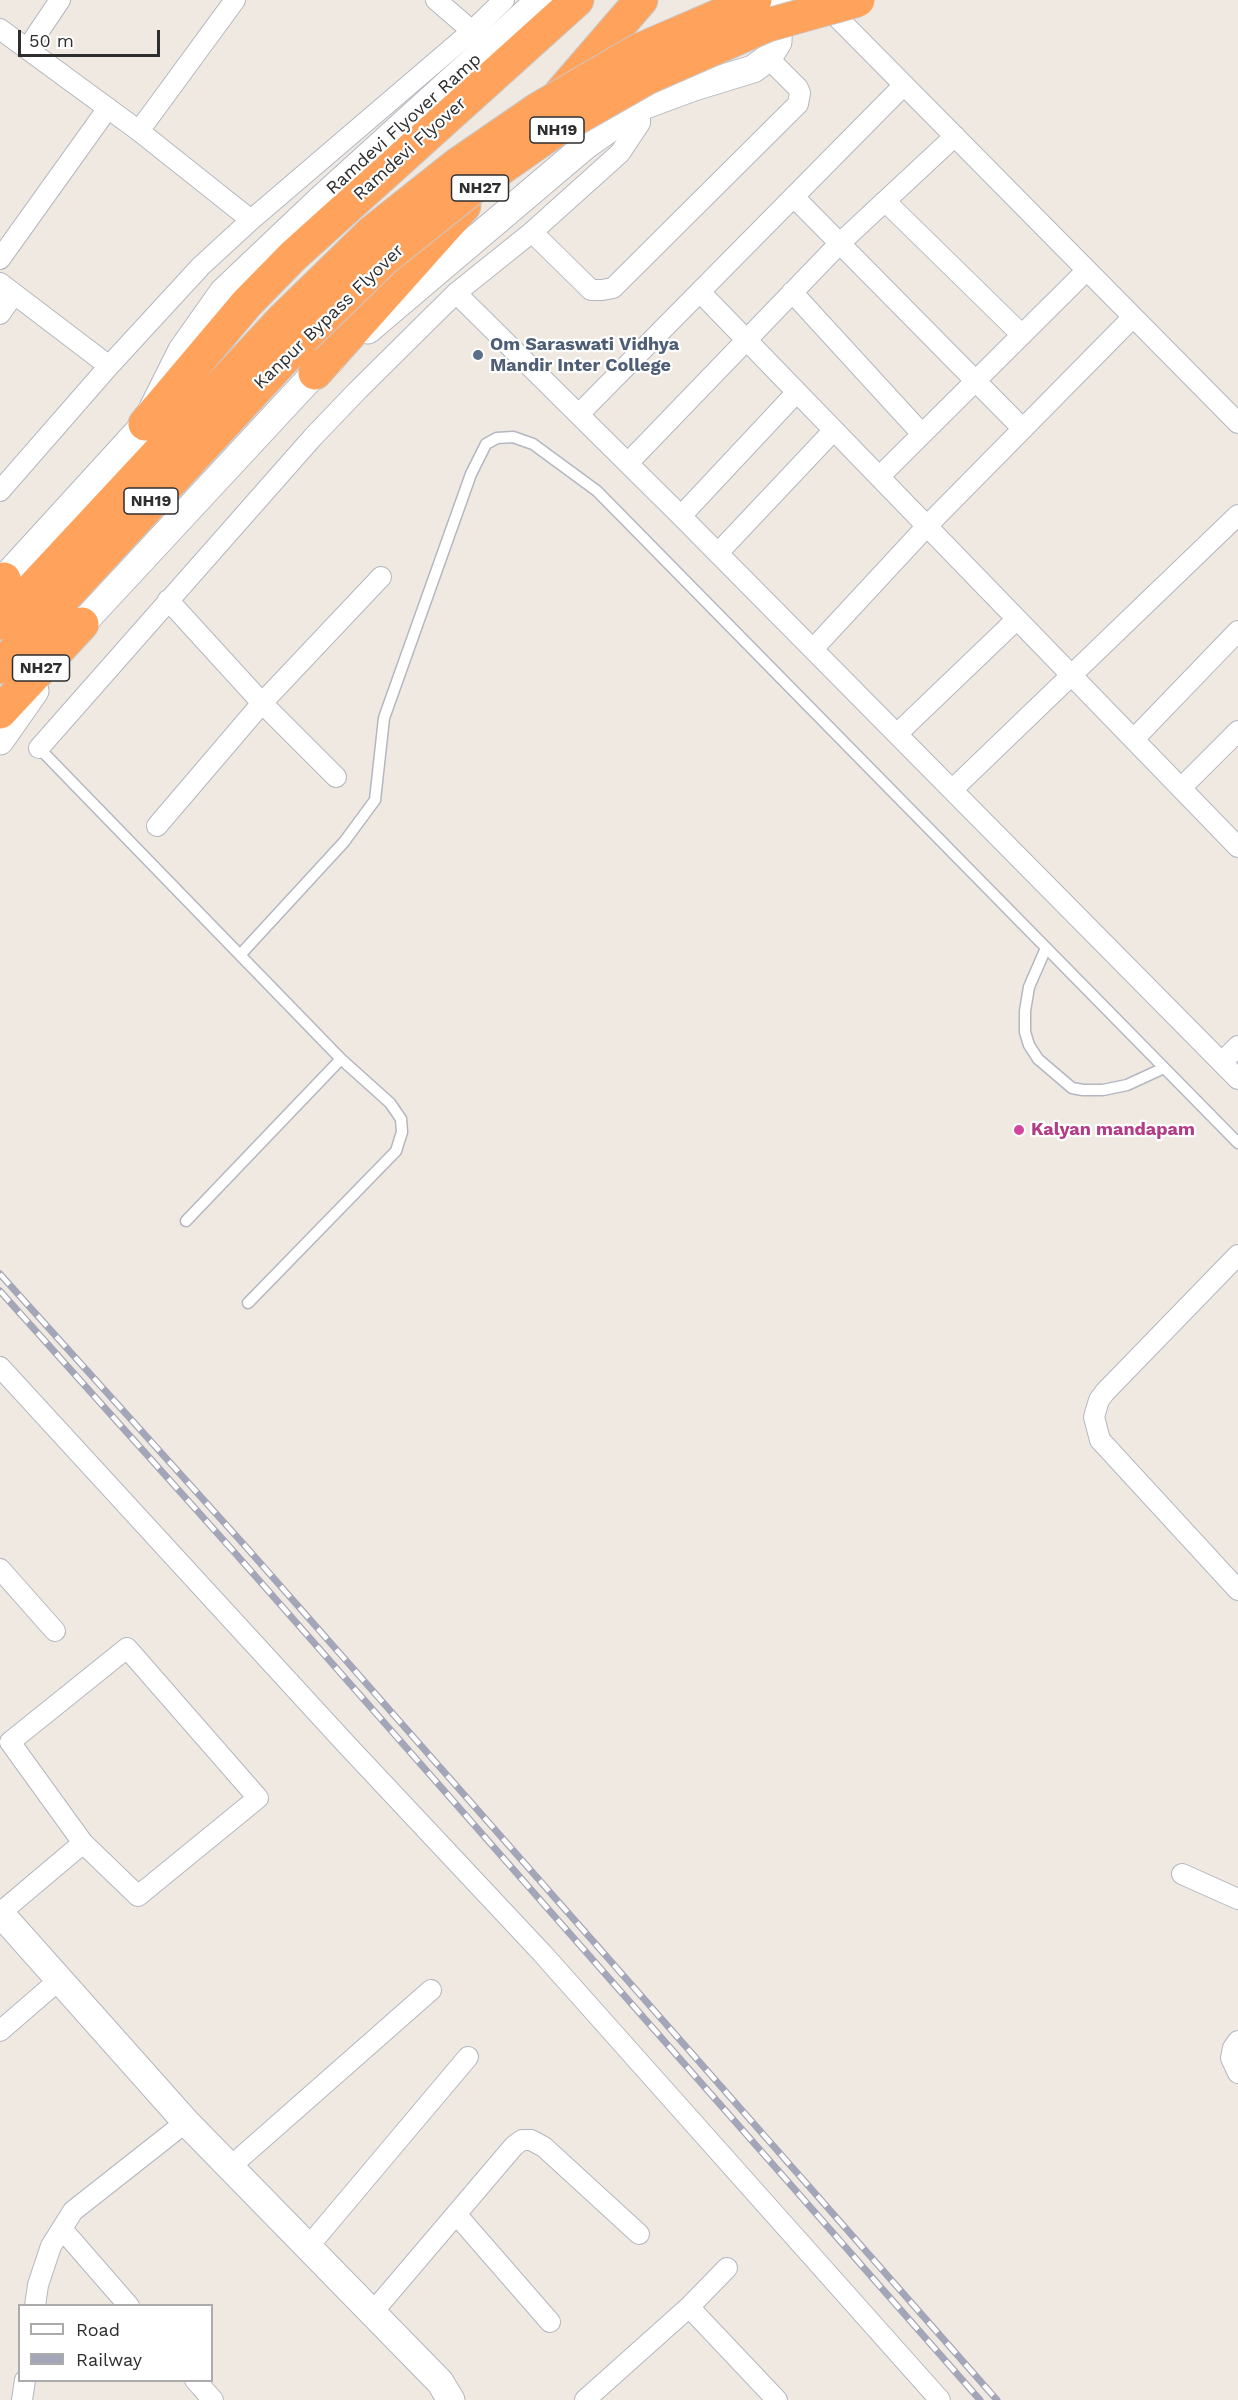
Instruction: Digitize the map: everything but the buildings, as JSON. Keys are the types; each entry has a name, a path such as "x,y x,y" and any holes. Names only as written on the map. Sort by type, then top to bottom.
{"highway":[{"name":"Ramdevi Flyover","path":"145,424 235,297 293,256 373,181 577,0"},
{"name":"NH27","path":"315,374 472,197 641,0"},
{"name":"Kanpur Bypass Flyover","path":"0,667 292,329 371,233 458,164 538,109 637,51 755,0"},
{"name":"Kanpur Bypass Flyover","path":"0,622 292,329 470,190 556,130 647,78 758,29 858,0"},
{"name":"NH27","path":"0,712 82,624"}],"main road":[{"name":"Ramdevi Flyover Ramp","path":"235,297 321,199 540,0"},
{"path":"315,374 585,146 640,107 753,69 768,57 778,42 779,0"},
{"name":"NH27","path":"82,624 315,374"},
{"path":"1,582 145,424"},
{"path":"0,741 82,624"},
{"path":"0,1913 186,2122 440,2382 451,2400"}],"street":[{"path":"27,49 60,0"},
{"path":"139,131 235,0"},
{"path":"436,0 472,31"},
{"path":"0,491 201,266 251,220 472,31 504,0"},
{"path":"820,0 1238,423"},
{"path":"0,29 139,131 251,220"},
{"path":"532,232 591,290 613,288 798,104 800,93 798,88 768,57"},
{"path":"579,414 904,85"},
{"path":"39,748 313,437 456,293 532,232 620,153 640,123 640,107"},
{"path":"0,259 108,108"},
{"path":"628,463 840,244 955,136"},
{"path":"794,197 1023,429"},
{"path":"885,201 1022,335"},
{"path":"879,477 1087,270"},
{"path":"0,314 7,289 110,366"},
{"path":"700,292 1238,847"},
{"path":"792,292 922,434"},
{"path":"456,293 718,553 1238,1079"},
{"path":"813,649 927,526 1133,317"},
{"path":"681,516 797,392"},
{"path":"718,553 834,430"},
{"path":"952,790 1238,514"},
{"path":"157,826 262,703 381,578"},
{"path":"168,600 262,703 336,777"},
{"path":"897,734 1017,619"},
{"path":"1134,739 1238,631"},
{"path":"1181,788 1237,734"},
{"path":"1222,1062 1238,1046"},
{"path":"1238,1255 1105,1392 1098,1400 1094,1417 1101,1440 1238,1590"},
{"path":"0,1367 345,1744 542,1953 940,2400"},
{"path":"0,1569 55,1632"},
{"path":"127,1648 258,1798 138,1896 83,1843 9,1742 127,1648"},
{"path":"0,1913 83,1843"},
{"path":"1182,1874 1238,1899"},
{"path":"0,2031 59,1980"},
{"path":"230,2167 431,1990"},
{"path":"1238,2041 1233,2048 1231,2058 1238,2073"},
{"path":"308,2247 468,2057"},
{"path":"35,2304 38,2285 51,2246 73,2211 186,2122"},
{"path":"372,2313 514,2146 522,2140 531,2140 544,2147 639,2234"},
{"path":"456,2214 550,2322"},
{"path":"62,2229 127,2304"},
{"path":"585,2400 689,2307 727,2268"},
{"path":"689,2307 777,2400"},
{"path":"22,2400 25,2382"},
{"path":"197,2382 213,2400"}],"lane":[{"path":"240,955 344,842 375,800 384,718 471,474 486,444 497,438 513,437 533,444 597,491 1238,1143"},
{"path":"39,748 341,1059 390,1103 401,1119 402,1132 396,1152 248,1303"},
{"path":"1046,948 1029,987 1025,1011 1025,1032 1029,1045 1038,1059 1072,1088 1083,1090 1103,1090 1127,1084 1164,1068"},
{"path":"186,1221 341,1059"}],"railway":[{"path":"0,1274 247,1548 997,2400"},
{"path":"0,1291 235,1553 980,2400"}],"place":[{"name":"Om Saraswati Vidhya Mandir Inter College","path":"478,355"},
{"name":"Kalyan mandapam","path":"1019,1130"}]}
